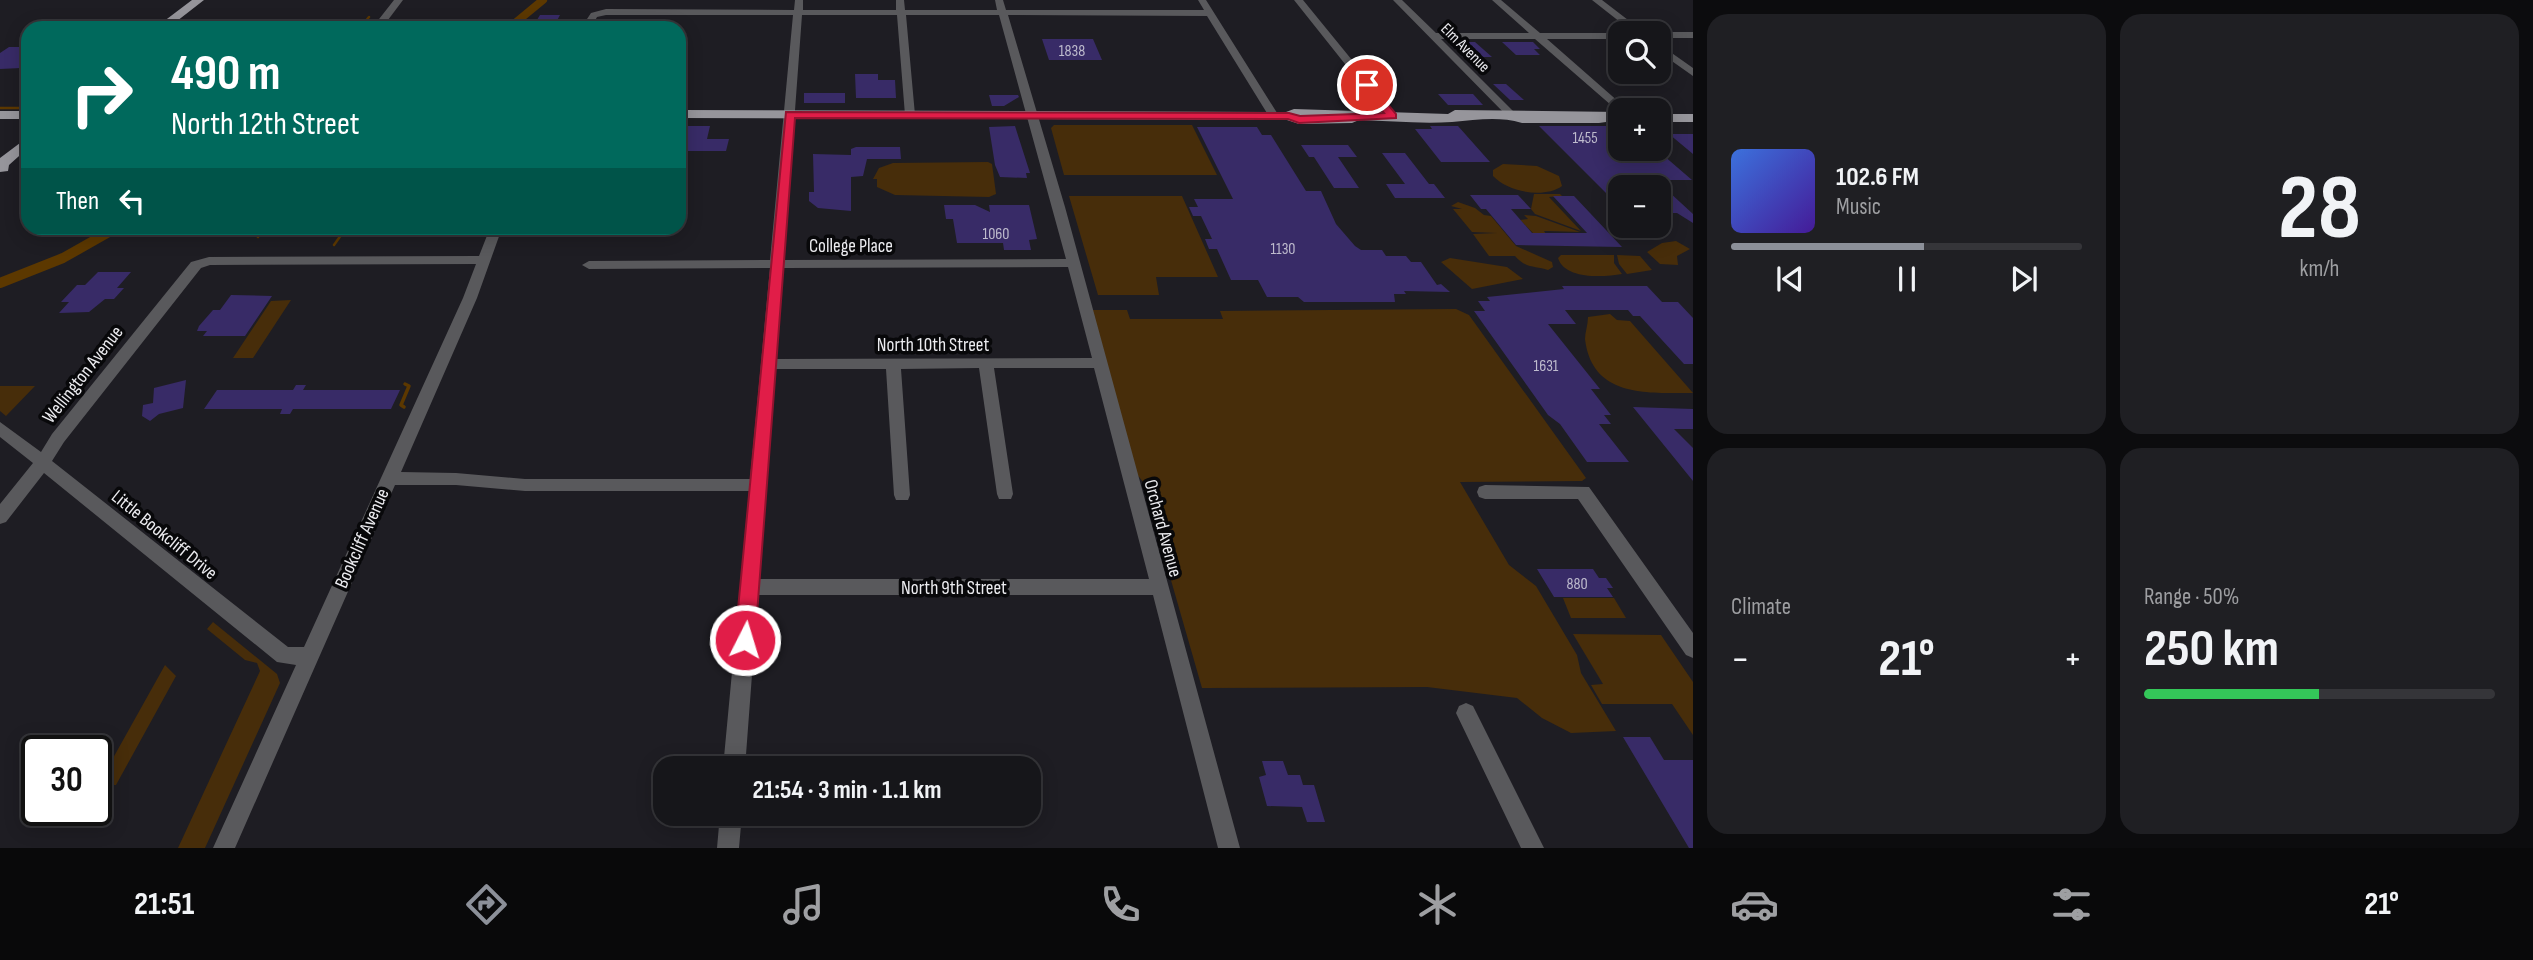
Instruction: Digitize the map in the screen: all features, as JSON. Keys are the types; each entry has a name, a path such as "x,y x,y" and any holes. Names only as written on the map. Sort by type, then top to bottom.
{"main road":[{"path":"169,21 197,2"},
{"path":"181,21 194,10 197,2"},
{"path":"686,114 1289,116 1294,113 1339,113 1356,116 1454,118 1467,115 1608,116"},
{"path":"0,115 21,115"},
{"path":"1671,115 1693,115"},
{"path":"21,147 2,164 2,170 21,160"}],"street":[{"path":"382,21 399,0"},
{"path":"696,12 700,0"},
{"path":"900,0 910,115"},
{"name":"Orchard Avenue","path":"999,0 1043,160 1041,174 1059,219 1229,848"},
{"path":"1098,0 1104,13"},
{"path":"1202,0 1274,116"},
{"path":"1298,0 1392,116"},
{"name":"Elm Avenue","path":"1397,0 1512,115"},
{"path":"1496,0 1609,98"},
{"path":"1596,0 1624,21"},
{"path":"735,756 799,6"},
{"path":"590,21 606,12 696,12 799,6 901,12 1210,13"},
{"path":"1433,36 1608,36"},
{"path":"1671,36 1693,36"},
{"path":"1671,56 1693,73"},
{"name":"Bookcliff Avenue","path":"224,848 470,298 493,235"},
{"name":"Wellington Avenue","path":"0,517 44,461 64,430 192,269 203,262 482,260"},
{"name":"College Place","path":"589,265 1071,263"},
{"path":"986,363 1005,494"},
{"name":"North 10th Street","path":"768,364 1098,363"},
{"path":"892,364 902,495"},
{"name":"Little Bookcliff Drive","path":"0,428 284,656 309,656"},
{"path":"388,478 525,485 757,485"},
{"path":"1485,492 1583,492 1693,649"},
{"name":"North 9th Street","path":"749,587 1159,587"},
{"path":"1466,713 1533,848"},
{"path":"728,848 730,826"}],"shaded area":[{"path":"1054,125 1192,125 1217,175 1064,175 1051,128"},
{"path":"893,163 992,164 996,194 989,197 895,195 877,187 877,179 873,179 879,168"},
{"path":"1503,164 1537,166 1559,176 1562,186 1536,193 1517,190 1493,176 1493,170"},
{"path":"1534,194 1560,194 1562,196 1549,197 1581,231 1535,214 1531,209"},
{"path":"1069,196 1182,196 1218,277 1156,277 1159,295 1098,295"},
{"path":"1458,202 1491,216 1516,246 1552,262 1553,267 1548,270 1531,266 1515,256 1489,256 1473,234 1497,233 1472,232 1453,209 1462,209 1451,206"},
{"path":"1524,215 1536,216 1580,232 1544,231 1546,234 1534,234 1520,220 1528,219"},
{"path":"1676,241 1690,249 1677,256 1678,265 1660,264 1647,252 1662,243"},
{"path":"1561,255 1614,255 1614,263 1622,274 1577,274 1562,265 1558,258"},
{"path":"1617,255 1640,256 1652,270 1627,274 1619,264"},
{"path":"1450,258 1507,267 1523,279 1472,289 1441,262"},
{"path":"291,300 253,358 233,358 271,301"},
{"path":"1456,309 1469,315 1586,478 1582,481 1460,482 1509,565 1536,586 1577,655 1581,673 1616,731 1571,733 1542,718 1517,698 1427,687 1202,688 1158,535 1158,512 1151,495 1137,475 1092,310 1127,310 1130,319 1223,319 1220,311"},
{"path":"1610,314 1617,320 1630,321 1693,393 1658,393 1625,388 1610,382 1598,372 1590,358 1585,339 1588,317"},
{"path":"0,386 35,386 6,416 0,411"},
{"path":"1563,598 1614,598 1626,618 1571,618"},
{"path":"213,622 277,674 280,683 205,848 178,848 260,671 257,663 245,660 207,629"},
{"path":"1573,634 1661,635 1693,682 1693,735 1672,704 1602,704 1591,685 1603,684"},
{"path":"165,665 176,676 116,785 112,785 112,760"}],"building":[{"path":"540,15 560,15 557,21 536,21"},
{"path":"1042,39 1093,39 1102,60 1049,60"},
{"path":"1450,42 1475,42 1492,57 1465,57"},
{"path":"1502,42 1533,42 1540,49 1534,49 1540,55 1516,55"},
{"path":"9,47 21,47 21,68 0,69 0,53"},
{"path":"855,74 878,74 878,80 895,80 896,98 856,98"},
{"path":"1493,84 1506,84 1524,100 1510,100"},
{"path":"804,93 845,93 845,103 804,103"},
{"path":"1438,94 1473,94 1483,105 1448,105"},
{"path":"989,95 1019,97 1004,106 992,106"},
{"path":"686,126 710,126 707,139 729,139 726,151 686,151"},
{"path":"1015,126 1030,173 1026,173 1027,178 1000,177 995,165 989,127"},
{"path":"1430,126 1458,126 1490,162 1441,162 1415,129 1432,129"},
{"path":"1539,126 1608,126 1608,161 1670,161 1692,180 1671,180 1671,175 1608,175 1608,195"},
{"path":"1197,127 1257,127 1262,135 1271,135 1306,191 1321,191 1336,224 1355,246 1361,250 1382,250 1386,256 1406,256 1411,262 1421,262 1437,285 1441,284 1450,292 1404,291 1406,294 1394,294 1395,302 1304,302 1298,297 1267,297 1258,280 1231,280 1217,249 1209,249 1205,239 1212,239 1201,216 1193,216 1189,207 1198,207 1194,199 1233,199"},
{"path":"1671,134 1693,134 1693,154 1671,136"},
{"path":"1301,145 1348,145 1357,157 1338,157 1359,188 1334,188 1314,157 1309,157"},
{"path":"900,147 901,159 867,159 863,176 851,177 851,211 818,208 809,201 809,192 814,192 813,154 851,155 851,149"},
{"path":"1382,153 1405,153 1429,184 1434,184 1445,198 1395,198 1386,184 1405,184"},
{"path":"1671,194 1693,214 1693,223 1677,213 1671,213"},
{"path":"1470,195 1518,195 1531,209 1511,209 1532,233 1587,233 1553,196 1574,196 1608,232 1608,238 1614,238 1622,247 1516,245 1486,209 1481,209"},
{"path":"944,205 975,205 990,212 989,205 1029,205 1037,239 1029,240 1031,250 1004,250 1003,243 957,243 953,219 946,219"},
{"path":"98,272 131,272 117,288 124,288 114,299 105,299 89,312 59,313 69,302 61,302 77,285 85,285"},
{"path":"1562,286 1647,286 1662,302 1678,302 1693,318 1693,364 1684,364 1640,316 1633,316 1628,310 1565,310 1576,324 1548,324 1600,389 1591,389 1611,415 1604,415 1611,424 1599,424 1629,462 1587,462 1560,424 1548,415 1474,311 1485,311 1478,301 1490,301 1487,297 1564,289"},
{"path":"231,295 272,296 245,336 203,336 207,331 197,331 199,326 213,310 220,310"},
{"path":"186,380 183,408 159,414 150,421 142,416 143,405 153,403 154,388"},
{"path":"296,385 306,385 303,390 400,390 391,409 293,409 290,414 280,414 282,409 204,409 217,390 293,390"},
{"path":"1633,407 1693,409 1693,429 1674,429 1693,448 1693,481"},
{"path":"1537,569 1593,569 1599,578 1606,578 1613,588 1607,588 1613,597 1554,597"},
{"path":"1623,737 1650,737 1664,760 1693,760 1693,848 1689,848"},
{"path":"1262,761 1283,761 1288,775 1300,775 1303,785 1314,785 1325,822 1307,822 1302,807 1267,806 1259,777 1266,775"}],"waterway":[{"path":"518,21 543,0"},
{"path":"366,21 369,17"},
{"path":"0,108 21,108"},
{"path":"0,283 63,258 104,235"},
{"path":"334,245 341,235"},
{"path":"404,407 401,405 409,386 405,384"}],"route":[{"path":"745,640 790,115 1207,115 1289,116 1299,120 1392,116 1367,85"}]}
